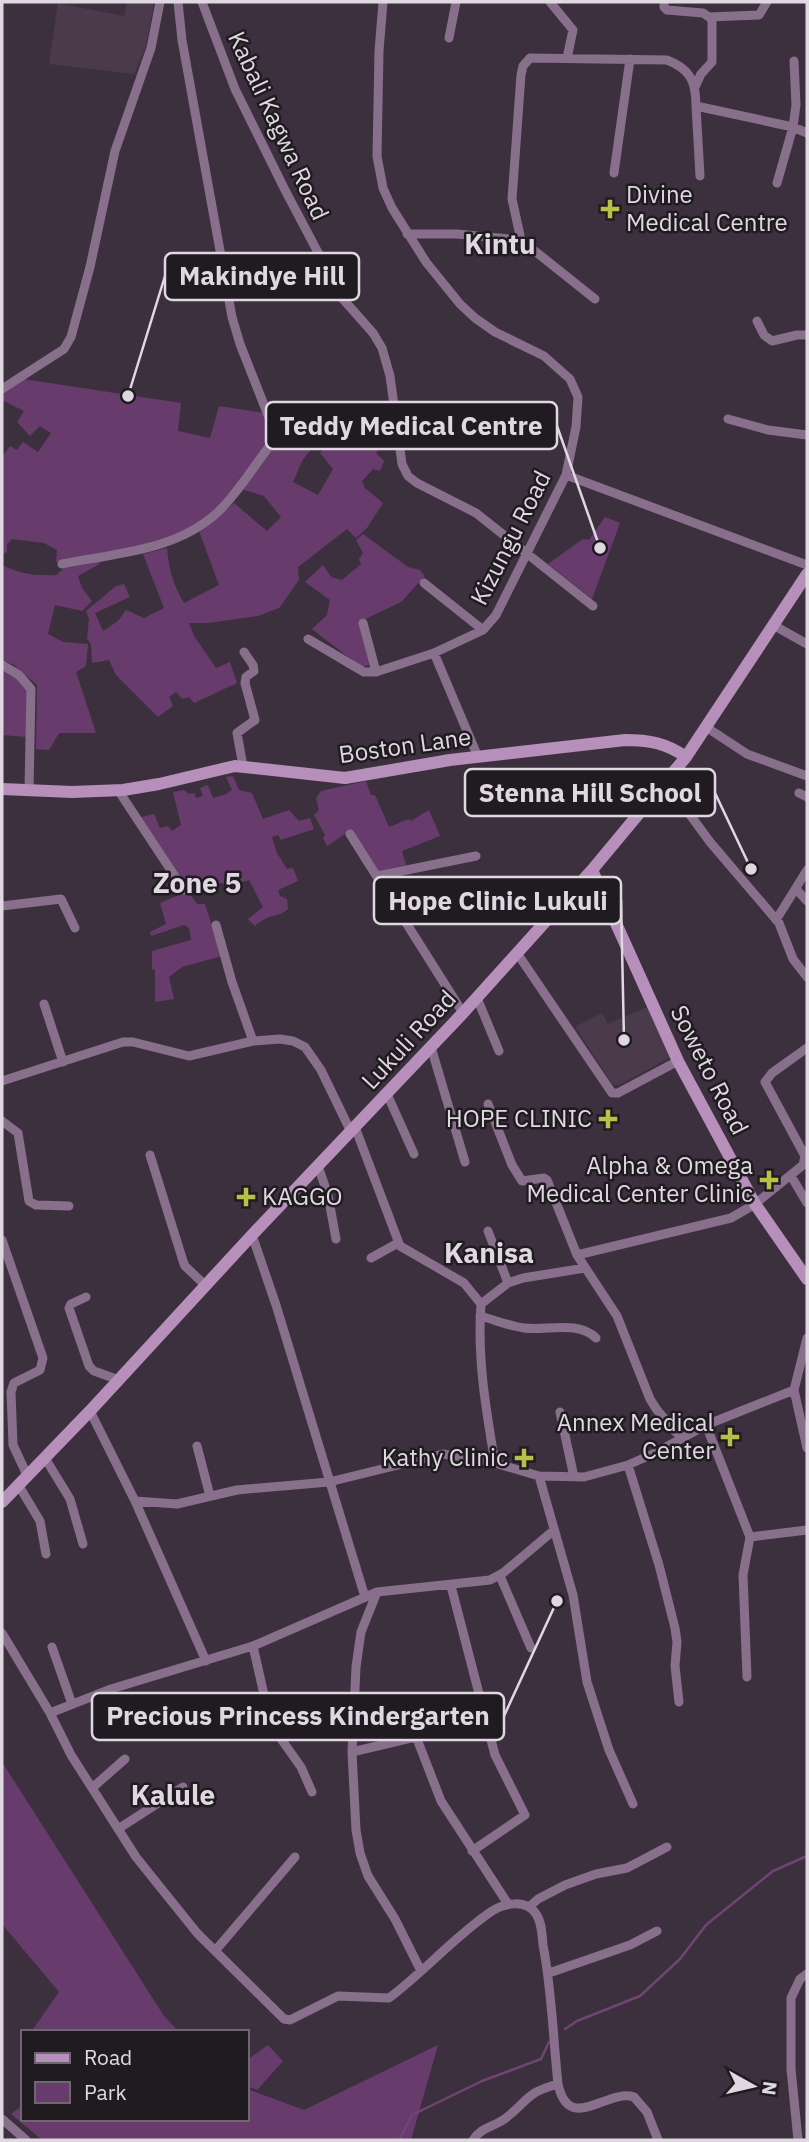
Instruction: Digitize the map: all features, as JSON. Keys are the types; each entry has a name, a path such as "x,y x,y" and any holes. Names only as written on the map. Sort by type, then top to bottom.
{"street":[{"path":"2,389 64,349 75,327 115,151 151,48 160,2"},
{"path":"62,564 160,545 184,537 220,510 273,438 273,428 240,344 225,287 182,40 178,2"},
{"name":"Kabali Kagwa Road","path":"202,2 235,89 302,223 342,298 367,325 382,348 390,376 404,470 417,484 476,513 593,607"},
{"name":"Kizungu Road","path":"376,672 434,653 483,630 496,615 566,475 579,405 576,389 570,379 544,356 495,332 475,318 448,292 407,234 383,188 378,170 379,51 383,2"},
{"path":"449,38 456,2"},
{"path":"550,2 573,30 567,58"},
{"path":"664,2 667,10 703,13 709,16 759,15 767,2"},
{"path":"695,87 701,74 712,62 712,19 709,16"},
{"path":"521,240 512,199 523,66 530,58 667,60 678,64 689,73 695,87 700,176"},
{"path":"614,173 630,59"},
{"path":"776,183 793,127 796,106 794,61"},
{"path":"696,106 793,127 807,133"},
{"path":"407,234 457,234 521,240 595,299"},
{"path":"757,320 769,340 807,335"},
{"path":"728,419 768,430 807,435"},
{"path":"566,475 807,565"},
{"name":"Lukuli Road","path":"2,1502 463,1013 592,870 686,757 807,574"},
{"path":"424,583 483,630"},
{"path":"308,639 361,671 376,672 363,624"},
{"path":"775,626 807,644"},
{"path":"243,766 237,733 255,720 245,680 254,671 253,664 244,652"},
{"path":"434,653 478,757"},
{"path":"2,665 19,675 31,689 29,790"},
{"path":"706,727 747,754 807,776"},
{"name":"Boston Lane","path":"2,789 118,790 159,784 226,766 345,778 478,757 609,741 638,740 666,745 686,757"},
{"path":"666,782 710,842 776,920 793,959 807,977"},
{"path":"118,790 184,890"},
{"path":"350,834 463,1013"},
{"path":"377,876 476,856"},
{"name":"Soweto Road","path":"592,870 678,1061 755,1204 807,1279"},
{"path":"776,920 807,870"},
{"path":"796,889 807,901"},
{"path":"2,906 61,900 75,928"},
{"path":"216,925 253,1041"},
{"path":"517,953 611,1093 618,1093 678,1061"},
{"path":"477,998 499,1052"},
{"path":"44,1004 63,1062"},
{"path":"2,1080 123,1042 190,1056 253,1041 286,1039 305,1047 321,1070 353,1130 400,1246 464,1283 481,1304 479,1336 483,1393 495,1463"},
{"path":"431,1047 465,1162"},
{"path":"577,1255 730,1218 755,1204 791,1176 803,1165 805,1156 765,1082 772,1073 807,1048"},
{"path":"387,1094 414,1154"},
{"path":"488,1104 512,1165 522,1181 544,1178 548,1180 577,1255 617,1316 650,1399 681,1438"},
{"path":"2,1121 18,1133 29,1201 36,1205 69,1206"},
{"path":"149,1155 185,1266 206,1286"},
{"path":"318,1166 328,1195 336,1239"},
{"path":"791,1176 807,1203"},
{"path":"488,1231 508,1283"},
{"path":"252,1235 273,1295 365,1597"},
{"path":"2,1240 43,1358 40,1370 14,1383 10,1392 13,1445 23,1481 40,1521 46,1554"},
{"path":"371,1258 398,1243"},
{"path":"481,1304 508,1283 585,1268"},
{"path":"86,1297 71,1304 69,1308 89,1366 94,1371 119,1380"},
{"path":"480,1316 537,1329 553,1327 582,1330 596,1338"},
{"path":"807,1338 794,1390 807,1448"},
{"path":"135,1501 177,1504 237,1490 329,1482 443,1454 495,1463 539,1476 584,1478 628,1465 706,1425 794,1390"},
{"path":"90,1411 135,1501 206,1661"},
{"path":"560,1412 574,1478"},
{"path":"706,1425 750,1537 743,1575 747,1677"},
{"path":"197,1446 210,1496"},
{"path":"46,1458 71,1499 83,1544"},
{"path":"628,1465 675,1628 678,1702"},
{"path":"539,1476 576,1607 587,1682 609,1749 633,1804"},
{"path":"750,1537 807,1530"},
{"path":"50,1713 111,1689 253,1646 377,1592 490,1580 500,1576 554,1531"},
{"path":"500,1576 531,1648"},
{"path":"451,1586 495,1755 525,1815 472,1851"},
{"path":"377,1592 360,1638 352,1752 356,1830 361,1858 368,1876 395,1919 421,1971"},
{"path":"2,1633 92,1788 177,1911 287,2020 338,1996 389,1998 493,1911 508,1904 529,1907 538,1916 549,1973 558,2084 563,2099 575,2108 583,2109 621,2096 634,2097 646,2112 658,2140"},
{"path":"253,1646 267,1707 279,1736 301,1767 312,1792"},
{"path":"52,1647 72,1704"},
{"path":"352,1752 411,1738 417,1739 441,1801 508,1904"},
{"path":"92,1788 125,1759"},
{"path":"118,1829 183,1787"},
{"path":"529,1907 538,1899 565,1885 596,1874 626,1868 667,1847"},
{"path":"215,1951 295,1857"},
{"path":"549,1973 630,1945 657,1931"},
{"path":"798,2140 791,2069 791,1998 800,1979 807,1974"},
{"path":"473,2140 484,2129 506,2118 536,2090 558,2084"},
{"path":"2,2119 26,2140"}],"shaded area":[{"path":"127,2 154,2 146,46 134,74 49,64 58,3 124,16"},
{"path":"649,1006 670,1056 619,1085 613,1085 575,1027 602,1013 608,1024"}],"green space":[{"path":"23,379 181,403 178,431 210,438 219,406 265,413 270,437 267,446 226,499 201,523 167,541 56,562 57,550 44,543 12,539 7,544 7,552 2,555 2,457 10,446 17,450 23,442 38,452 51,433 40,426 30,436 17,422 24,411 2,400 2,392"},
{"path":"272,415 332,422 302,461 293,482 318,495 333,469 320,453 340,425 395,431 396,449 382,446 376,453 384,461 380,471 373,469 362,481 365,488 383,503 367,528 356,538 347,529 298,567 299,580 279,608 258,616 189,623 194,636 216,668 230,662 237,683 194,703 189,697 182,699 176,692 169,697 173,706 158,717 116,675 109,660 92,663 91,644 87,639 89,619 86,611 116,586 124,584 130,597 95,613 103,631 118,621 126,610 144,618 164,608 143,554 167,548 172,577 184,603 219,585 199,531 234,503 267,531 281,517 264,496 241,489 270,451 278,434"},
{"path":"605,517 620,523 592,599 548,564 583,539 589,540"},
{"path":"363,534 408,567 420,570 425,576 401,602 359,622 369,665 361,667 312,629 327,615 330,600 305,582 323,565 331,577 342,580 361,564 359,559 363,553 356,540"},
{"path":"102,560 78,576 82,588 92,601 82,611 55,605 48,634 63,642 88,644 86,666 76,672 96,733 59,733 49,750 36,749 37,685 14,665 2,660 2,565 28,574 56,575 63,569"},
{"path":"2,669 21,682 26,689 29,704 26,737 2,735"},
{"path":"233,776 239,790 252,793 263,819 289,810 299,821 310,818 314,829 281,840 278,835 272,837 277,853 287,869 293,868 298,881 278,890 280,896 287,899 288,909 255,926 248,919 263,907 249,880 232,884 201,881 185,883 141,817 154,814 160,828 168,826 172,831 181,825 173,792 184,790 189,794 194,793 196,798 203,796 200,788 208,785 213,798 232,790 226,777"},
{"path":"366,781 389,827 409,819 411,821 429,810 440,836 402,851 406,865 375,872 351,830 327,846 323,838 325,835 314,815 319,810 316,798 321,791"},
{"path":"188,891 197,904 205,904 222,956 182,967 169,977 174,999 155,1002 152,951 191,940 189,928 184,925 151,936 150,932 166,924 160,903"},
{"path":"2,1762 164,2016 177,2030 32,2030 59,1992 2,1924"},
{"path":"268,2045 283,2061 257,2090 248,2086 248,2059"},
{"path":"438,2045 411,2140 42,2140 11,2114 21,2106 21,2121 248,2121 248,2089 304,2110"}],"waterway":[{"path":"565,2029 577,2021 640,1996 680,1959 706,1925 773,1871 807,1856"},
{"path":"399,2140 412,2115 482,2081 541,2059 549,2042"}],"place":[{"name":"Divine Medical Centre","path":"610,209"},
{"name":"Makindye Hill","path":"128,396"},
{"name":"Teddy Medical Centre","path":"600,548"},
{"name":"Stenna Hill School","path":"751,869"},
{"name":"Hope Clinic Lukuli","path":"624,1040"},
{"name":"HOPE CLINIC","path":"608,1119"},
{"name":"Alpha & Omega Medical Center Clinic","path":"769,1180"},
{"name":"KAGGO","path":"246,1197"},
{"name":"Annex Medical Center","path":"730,1437"},
{"name":"Kathy Clinic","path":"524,1458"},
{"name":"Precious Princess Kindergarten","path":"557,1601"}],"district":[{"name":"Kintu","path":"500,244"},
{"name":"Zone 5","path":"197,883"},
{"name":"Kanisa","path":"489,1253"},
{"name":"Kalule","path":"173,1795"}]}
